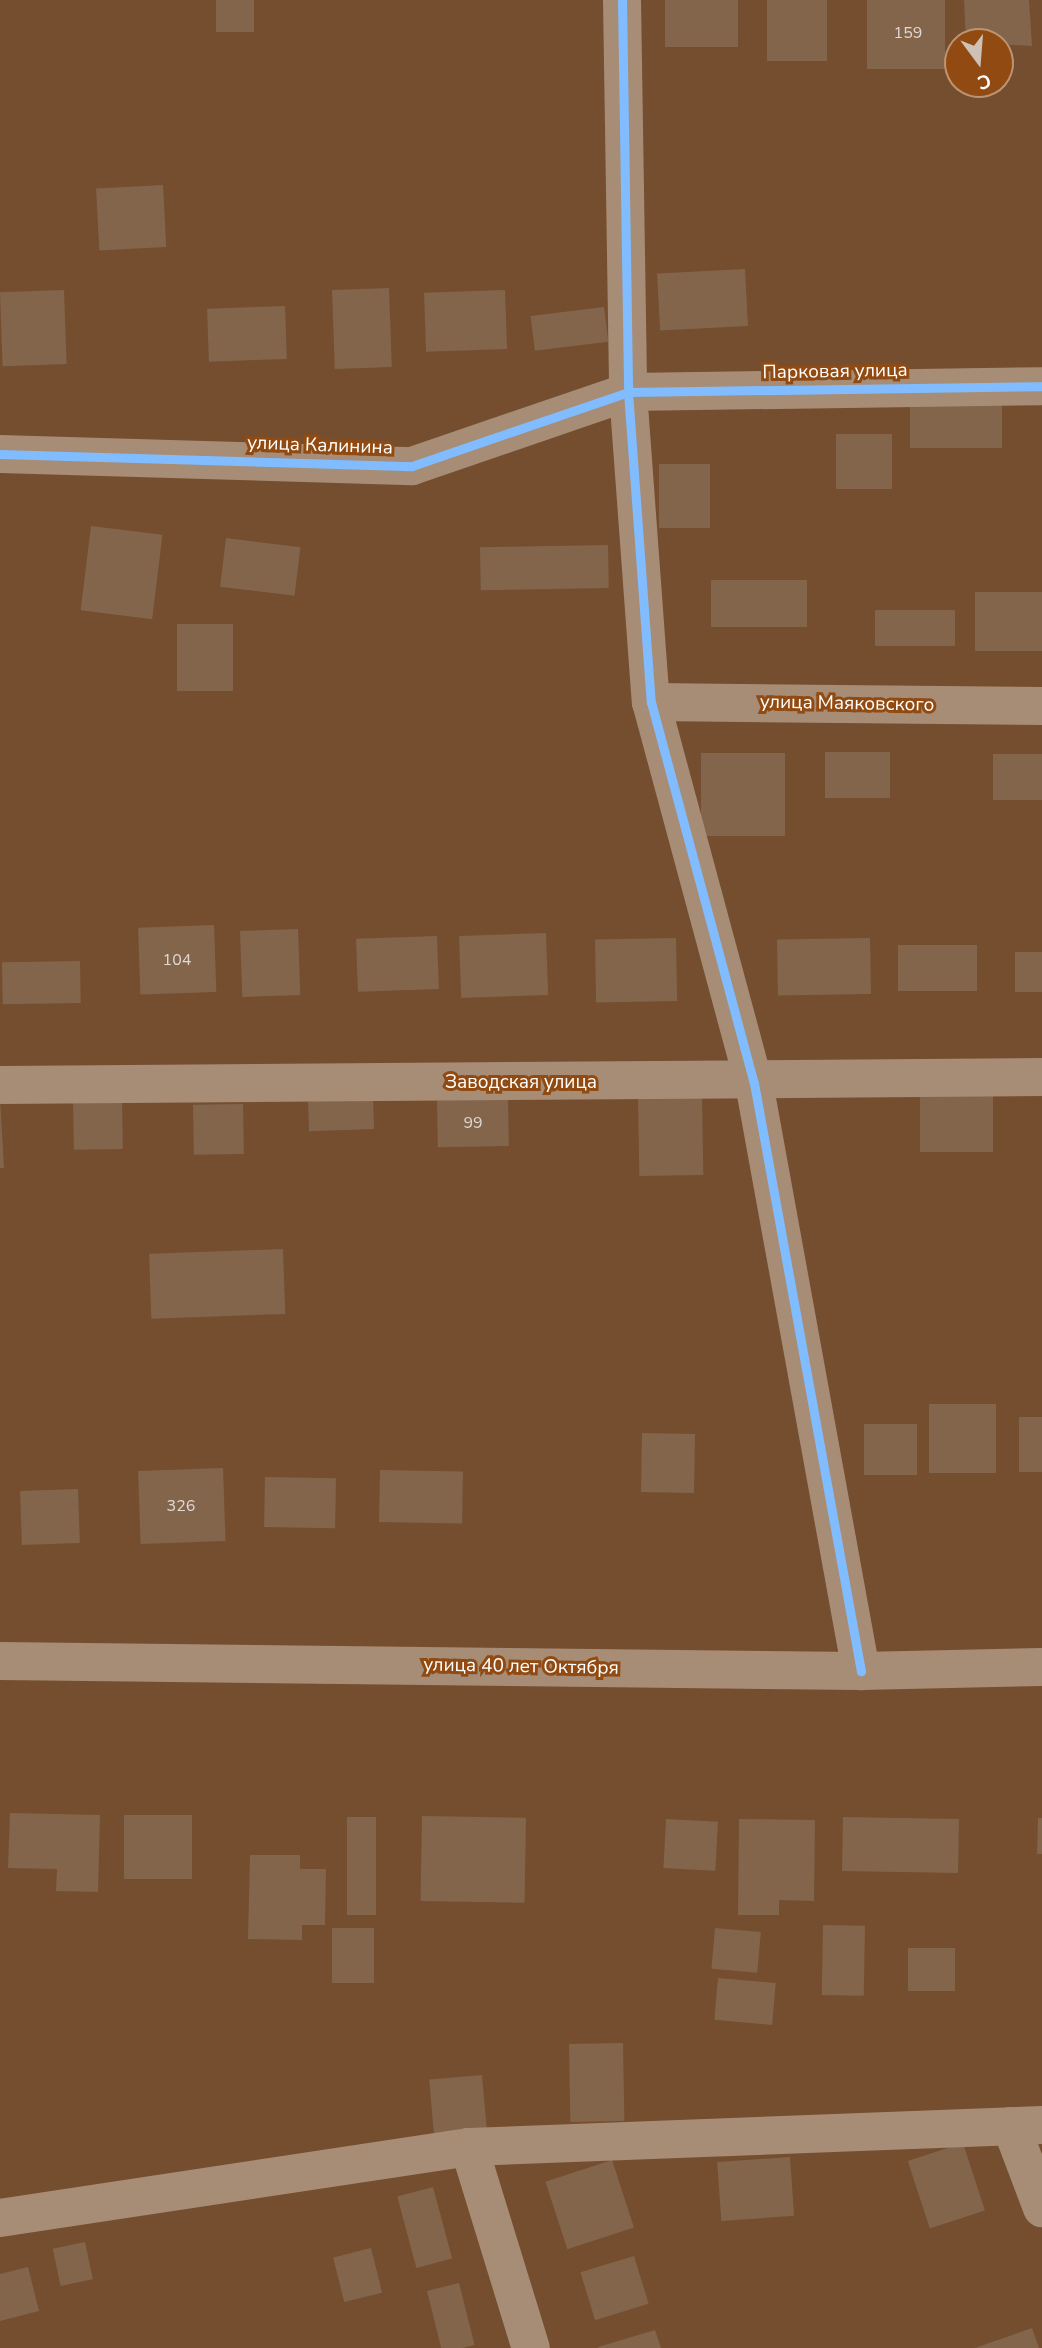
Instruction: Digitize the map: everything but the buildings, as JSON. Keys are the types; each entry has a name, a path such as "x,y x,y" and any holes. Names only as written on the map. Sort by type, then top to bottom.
{"street":[{"path":"622,0 628,392 651,702 754,1083 861,1671"},
{"name":"Парковая улица","path":"628,392 1042,386"},
{"name":"улица Калинина","path":"0,454 412,466 628,392"},
{"name":"улица Маяковского","path":"651,702 1042,706"},
{"name":"Заводская улица","path":"0,1085 754,1083 1042,1077"},
{"name":"улица 40 лет Октября","path":"0,1661 861,1671 1042,1667"},
{"path":"0,2218 468,2147 1027,2125 1042,2207"},
{"path":"468,2147 531,2348"}],"cycle path":[{"path":"622,0 628,392 651,702 754,1083 861,1671"},
{"path":"0,454 412,466 628,392 1042,386"}]}
